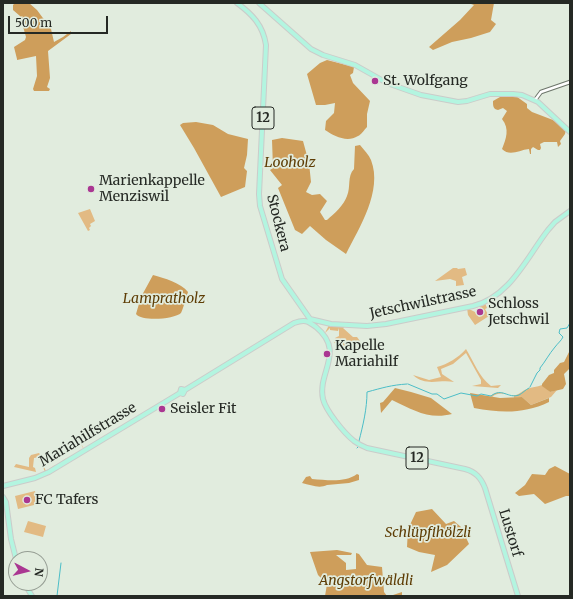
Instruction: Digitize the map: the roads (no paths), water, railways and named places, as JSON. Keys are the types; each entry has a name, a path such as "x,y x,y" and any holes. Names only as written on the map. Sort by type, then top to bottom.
{"main road":[{"name":"Stockera","path":"237,3 250,13 256,20 266,43 258,198 283,282 311,321"},
{"path":"259,3 309,48 323,55 349,63 390,84 421,95 458,102 488,95 522,95 535,100 570,132"},
{"name":"Jetschwilstrasse","path":"311,321 346,326 386,324 486,302 506,287 549,228 570,211"},
{"name":"Mariahilfstrasse","path":"3,486 35,478 50,472 180,393 181,389 184,390 294,323 311,321"},
{"name":"Lustorf","path":"311,321 325,338 330,351 323,388 324,401 330,412 354,441 372,449 465,469 479,477 484,485 518,596"},
{"path":"3,497 6,502 14,551"}],"street":[{"path":"535,100 541,92 570,82"}],"waterway":[{"path":"530,387 540,368 563,337 559,333 560,329 567,328 570,323"},
{"path":"359,441 366,411 367,392 407,384"},
{"path":"408,384 432,394 437,394 444,399 461,393 477,396 481,394 491,396 502,393 515,396 529,388"},
{"path":"57,596 61,563"}],"place":[{"name":"St. Wolfgang","path":"375,81"},
{"name":"Marienkappelle Menziswil","path":"91,189"},
{"name":"Schloss Jetschwil","path":"480,312"},
{"name":"Kapelle Mariahilf","path":"327,354"},
{"name":"Seisler Fit","path":"162,409"},
{"name":"FC Tafers","path":"27,500"}],"park label":[{"name":"Looholz","path":"290,163"},
{"name":"Lampratholz","path":"164,299"},
{"name":"Schlüpfihölzli","path":"428,533"},
{"name":"Angstorfwäldli","path":"366,581"}]}
